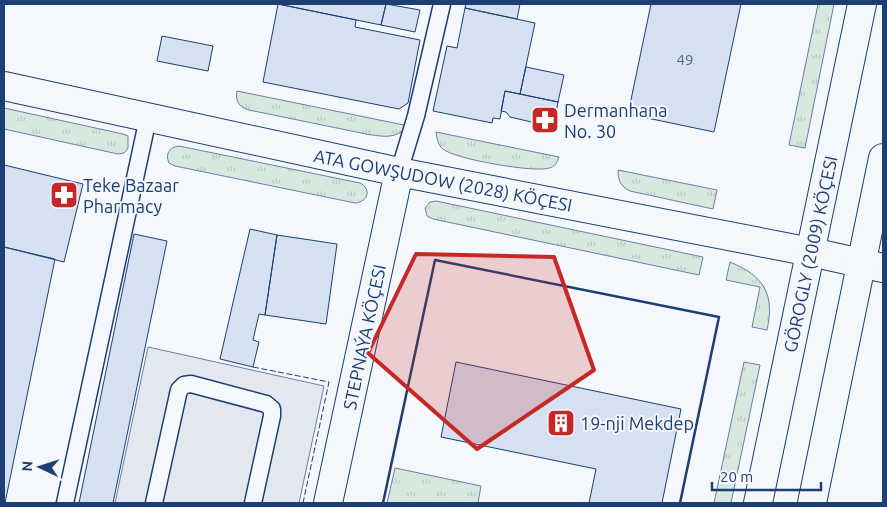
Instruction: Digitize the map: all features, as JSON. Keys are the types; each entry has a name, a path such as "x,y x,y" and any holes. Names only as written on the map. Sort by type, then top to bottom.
{"street":[{"name":"GÖROGLY (2009) KÖÇESI","path":"758,503 862,4"},
{"name":"ATA GOWŞUDOW (2028) KÖÇESI","path":"4,86 400,172 811,252 873,266"},
{"path":"812,503 873,266 883,158"},
{"name":"STEPNAÝA KÖÇESI","path":"328,503 400,172"}],"lane":[{"path":"400,172 416,116 442,4"},
{"path":"65,503 148,118"},
{"path":"154,503 179,390 184,385 191,384 266,404 272,409 253,503"}],"highlighted area":[{"path":"416,254 554,257 594,370 477,449 368,353"}],"green space":[{"path":"818,4 834,4 805,148 789,145"},
{"path":"237,91 404,125 403,131 390,136 376,136 249,110 238,103"},
{"path":"4,108 123,134 128,136 128,148 124,153 118,154 4,129"},
{"path":"436,132 559,157 553,167 541,169 512,167 478,161 450,153 443,149 439,144"},
{"path":"179,146 360,183 366,189 367,195 363,200 355,203 175,166 169,163 168,154 170,149"},
{"path":"618,170 717,190 713,209 630,191 620,182"},
{"path":"436,201 703,257 699,275 433,219 427,216 425,208 430,202"},
{"path":"730,262 751,273 764,288 768,296 769,306 767,330 752,327 760,287 726,280"},
{"path":"744,362 760,365 731,503 714,503"},
{"path":"395,468 481,486 478,503 387,503"}],"shaded area":[{"path":"148,347 324,386 299,503 115,503"}],"building":[{"path":"278,4 386,4 381,25"},
{"path":"278,4 356,20 355,27 420,40 408,103 399,109 263,82"},
{"path":"386,4 420,10 415,32 381,25"},
{"path":"466,4 520,4 517,19 465,8"},
{"path":"651,4 741,4 714,132 628,114"},
{"path":"465,8 535,23 520,94 505,91 500,119 493,118 492,123 433,111 447,46 457,48"},
{"path":"162,36 213,46 208,71 157,61"},
{"path":"526,67 564,75 558,102 520,94"},
{"path":"505,91 558,102 553,127 510,117 506,112 501,111"},
{"path":"4,165 83,184 64,262 4,247"},
{"path":"250,229 277,235 265,315 259,314 253,340 259,342 253,367 220,359"},
{"path":"134,234 167,241 113,503 79,503"},
{"path":"277,235 337,244 326,324 265,315"},
{"path":"4,247 55,259 5,503 4,503"},
{"name":"19-nji Mekdep","path":"456,362 681,409 662,503 589,503 596,469 441,437"}],"fence":[{"path":"253,367 329,382 303,503"}],"wall":[{"path":"383,503 435,260 719,317 680,503"}],"place":[{"name":"Dermanhana No. 30","path":"545,120"},
{"name":"Teke Bazaar Pharmacy","path":"64,195"},
{"name":"19-nji Mekdep","path":"561,423"}]}
